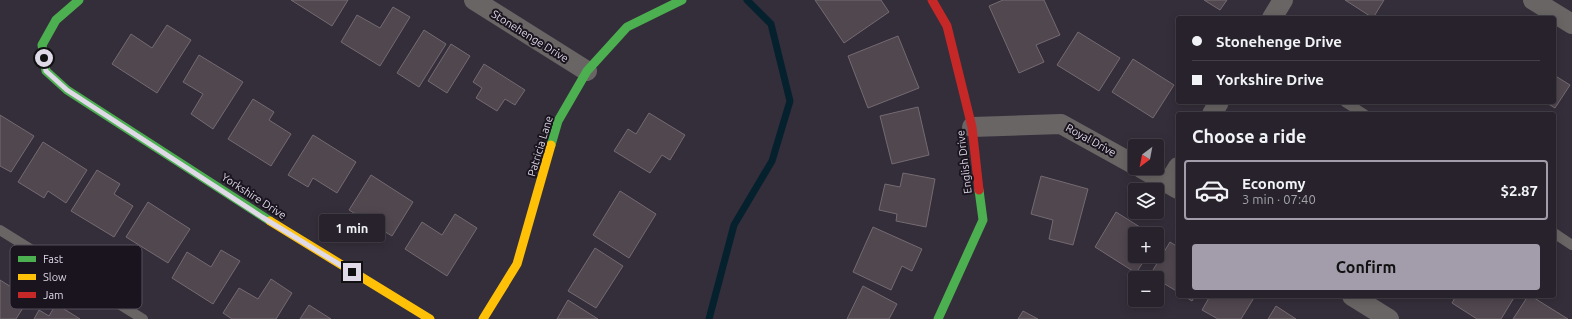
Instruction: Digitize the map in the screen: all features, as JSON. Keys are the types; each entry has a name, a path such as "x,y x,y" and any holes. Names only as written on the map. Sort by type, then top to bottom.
{"street":[{"name":"Yorkshire Drive","path":"79,0 56,20 42,45 46,71 67,90 262,217 430,319"},
{"name":"Stonehenge Drive","path":"474,0 587,71"},
{"name":"Patricia Lane","path":"483,319 517,264 558,121 587,71 627,27 682,0"},
{"name":"English Drive","path":"932,0 947,26 972,127 983,220 938,319"},
{"path":"1273,16 1284,0"},
{"path":"1533,0 1572,24"},
{"name":"Royal Drive","path":"972,127 1061,124 1128,160"},
{"path":"1161,175 1175,180"},
{"path":"1355,298 1390,319"}],"lane":[{"path":"1348,104 1361,112"},
{"path":"0,230 24,245"},
{"path":"1556,234 1572,245"},
{"path":"127,309 143,319"}],"building":[{"path":"291,0 348,0 332,26"},
{"path":"815,0 881,0 889,12 844,43"},
{"path":"1003,0 1044,0 1060,35 1036,45 1044,62 1019,73 989,6"},
{"path":"1204,0 1227,0 1220,10"},
{"path":"1345,0 1384,0 1374,16 1370,16"},
{"path":"393,7 410,17 380,66 341,42 357,15 380,28"},
{"path":"167,25 191,40 157,93 112,64 131,34 152,48"},
{"path":"424,30 446,44 419,87 397,73"},
{"path":"1078,32 1120,58 1099,91 1057,65"},
{"path":"898,36 919,88 868,108 848,56"},
{"path":"451,44 470,56 447,93 428,81"},
{"path":"199,55 243,82 213,129 191,114 203,94 183,82"},
{"path":"1133,59 1174,85 1153,118 1112,92"},
{"path":"484,64 525,90 515,105 505,99 497,111 476,98 482,88 473,82"},
{"path":"1556,76 1570,85 1555,108 1548,104 1556,104"},
{"path":"253,99 274,112 269,120 291,134 271,166 228,139"},
{"path":"918,107 929,155 892,164 880,116"},
{"path":"649,113 685,135 670,160 662,155 650,173 614,151 628,129 636,134"},
{"path":"0,115 34,136 11,172 0,166"},
{"path":"313,135 356,162 337,193 313,178 308,187 288,175"},
{"path":"43,142 87,170 66,203 48,191 44,198 18,182"},
{"path":"97,170 120,184 114,194 133,206 114,237 71,211"},
{"path":"903,173 935,179 926,227 896,221 897,214 879,210 885,184 900,187"},
{"path":"371,175 413,202 392,236 349,210"},
{"path":"1041,176 1088,189 1073,245 1049,239 1053,220 1031,214"},
{"path":"620,191 656,214 629,258 593,235"},
{"path":"148,202 190,229 168,263 142,247 142,245 139,245 126,237"},
{"path":"1116,212 1140,227 1128,227 1128,263 1142,263 1137,271 1133,271 1095,247"},
{"path":"455,214 477,228 447,276 405,249 422,222 442,235"},
{"path":"873,227 922,249 912,271 902,266 891,290 853,272"},
{"path":"1170,242 1176,246 1176,291 1164,284 1164,271 1152,271 1157,263 1164,263 1164,252"},
{"path":"595,248 623,266 596,308 568,291"},
{"path":"221,250 240,261 213,304 172,278 187,252 211,267"},
{"path":"271,279 292,293 276,319 232,319 223,313 239,288 258,299"},
{"path":"0,280 10,286 10,309 22,309 16,319 0,319"},
{"path":"863,286 897,304 889,319 847,319"},
{"path":"1209,298 1254,298 1241,319 1218,319 1202,310"},
{"path":"1455,298 1514,298 1501,319 1477,319 1452,303"},
{"path":"1527,298 1534,298 1568,319 1513,319"},
{"path":"568,300 598,319 557,319"},
{"path":"309,305 331,319 300,319"},
{"path":"1276,306 1296,319 1268,319"},
{"path":"53,309 64,309 80,319 34,319 39,310 49,316"},
{"path":"1023,311 1038,319 1018,319"}],"waterway":[{"path":"709,319 734,225 772,161 790,101 771,24 747,0"}],"traffic: fast":[{"path":"79,0 56,20 42,45 46,71 67,90 270,221"},
{"path":"551,145 558,121 587,71 627,27 682,0"},
{"path":"938,319 983,220 979,190"}],"traffic: slow":[{"path":"483,319 517,264 551,145"},
{"path":"270,221 430,319"}],"traffic: jam":[{"path":"932,0 947,26 972,127 979,190"}],"route":[{"path":"44,58 46,71 67,90 262,217 352,272"}]}
